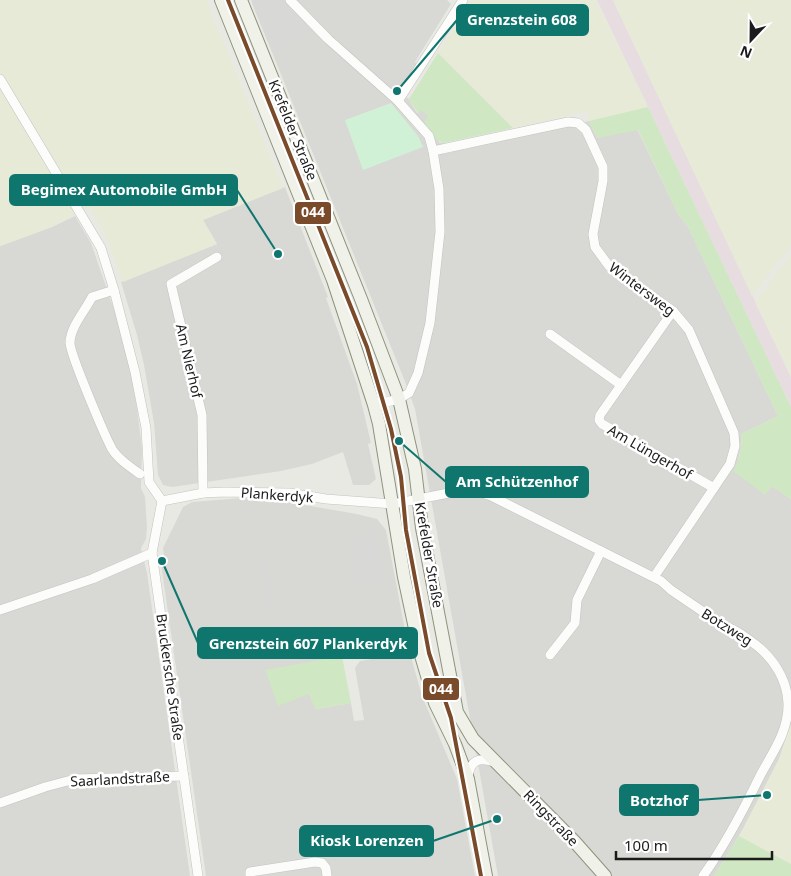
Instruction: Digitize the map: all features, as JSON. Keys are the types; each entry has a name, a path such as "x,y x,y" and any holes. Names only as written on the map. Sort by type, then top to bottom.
{"street":[{"name":"Krefelder Straße","path":"221,0 333,280 374,405 393,504 404,577 420,652 435,703 455,744 468,779 486,876"},
{"name":"Krefelder Straße","path":"241,0 399,399 414,469 457,712"},
{"path":"290,0 328,39 398,101 429,136 433,151 439,190 440,232 430,322 413,388 399,399 374,405"},
{"path":"398,101 463,0"},
{"path":"0,79 101,248 135,372 146,428 145,478"},
{"name":"Wintersweg","path":"433,151 568,122 578,123 586,130 603,167 603,181 593,234 596,247 609,266 682,319 734,433 735,446 730,464 654,577"},
{"name":"Am Nierhof","path":"203,493 202,415 171,284 217,257"},
{"path":"114,290 92,298 73,330 70,343 98,419 113,450 128,466 145,478 162,501"},
{"name":"Am Lüngerhof","path":"673,311 600,415 599,420 602,424 714,488"},
{"path":"550,334 621,385"},
{"name":"Botzweg","path":"418,500 460,491 476,491 491,496 654,577 724,626 734,629 771,659 779,671 786,693 787,711 780,740 729,837 703,876"},
{"name":"Plankerdyk","path":"162,501 203,493 225,492 289,493 393,504 418,500"},
{"name":"Bruckersche Straße","path":"162,501 152,553 198,876"},
{"path":"550,656 575,623 577,600 601,551"},
{"path":"0,610 92,579 152,553"},
{"name":"Ringstraße","path":"457,712 473,739 574,841 605,876"},
{"path":"468,779 469,770 478,760 485,759 494,762"},
{"name":"Saarlandstraße","path":"0,802 75,779 184,776"},
{"path":"250,876 250,872 314,862 322,863 326,868 327,876"}],"shaded area":[{"path":"251,0 447,0 451,4 415,62 418,65 401,89 396,91 409,99 417,113 422,110 429,116 439,142 443,143 444,154 589,121 597,138 637,129 679,216 687,225 778,416 741,434 738,461 765,494 772,486 791,499 791,723 779,759 745,826 714,876 498,876 415,409"},
{"path":"260,0 285,0 315,32 272,52 252,3"},
{"path":"597,0 613,0 791,377 791,407"},
{"path":"285,187 328,297 326,298 357,384 371,443 368,444 376,479 369,485 353,485 343,452 312,464 281,471 172,487 163,485 158,475 154,423 144,365 121,282 217,244 203,220"},
{"path":"75,216 91,243 117,318 130,368 142,448 141,488 145,497 147,527 146,539 141,548 147,573 190,876 0,876 0,246 52,227"},
{"path":"242,498 281,501 357,514 377,519 386,530 408,646 343,658 342,656 309,694 316,709 351,703 354,721 364,720 355,668 360,661 401,654 411,657 422,696 457,779 475,876 206,876 161,564 165,563 163,548 183,507 192,502"},
{"path":"377,531 386,580 356,585 348,536"},
{"path":"265,555 275,611 267,613 257,557"}],"green space":[{"path":"0,0 206,0 283,188 203,220 217,244 123,282 106,236 90,207 52,227 0,246"},
{"path":"471,0 596,0 648,107 589,121 587,111 513,128 438,53"},
{"path":"613,0 791,0 791,246 752,296"},
{"path":"438,53 513,128 443,143 434,138 424,121 428,116 422,110 418,113 409,99"},
{"path":"391,103 418,136 423,147 363,170 345,120"},
{"path":"648,107 791,407 791,499 772,486 765,495 733,471 740,453 741,434 778,416 687,225 679,216 638,130 597,138 589,121"},
{"path":"791,255 791,377 755,302"},
{"path":"342,656 351,703 315,709 309,694 278,706 265,670"},
{"path":"791,723 791,864 739,836 779,759"},
{"path":"739,836 791,864 791,876 714,876"}],"transit line":[{"name":"044","path":"228,0 367,347 391,429 401,477 406,530 429,653 451,718 481,876"}],"place":[{"name":"Grenzstein 608","path":"397,91"},
{"name":"Begimex Automobile GmbH","path":"278,254"},
{"name":"Am Schützenhof","path":"399,441"},
{"name":"Grenzstein 607 Plankerdyk","path":"162,561"},
{"name":"Botzhof","path":"767,795"},
{"name":"Kiosk Lorenzen","path":"497,819"}]}
